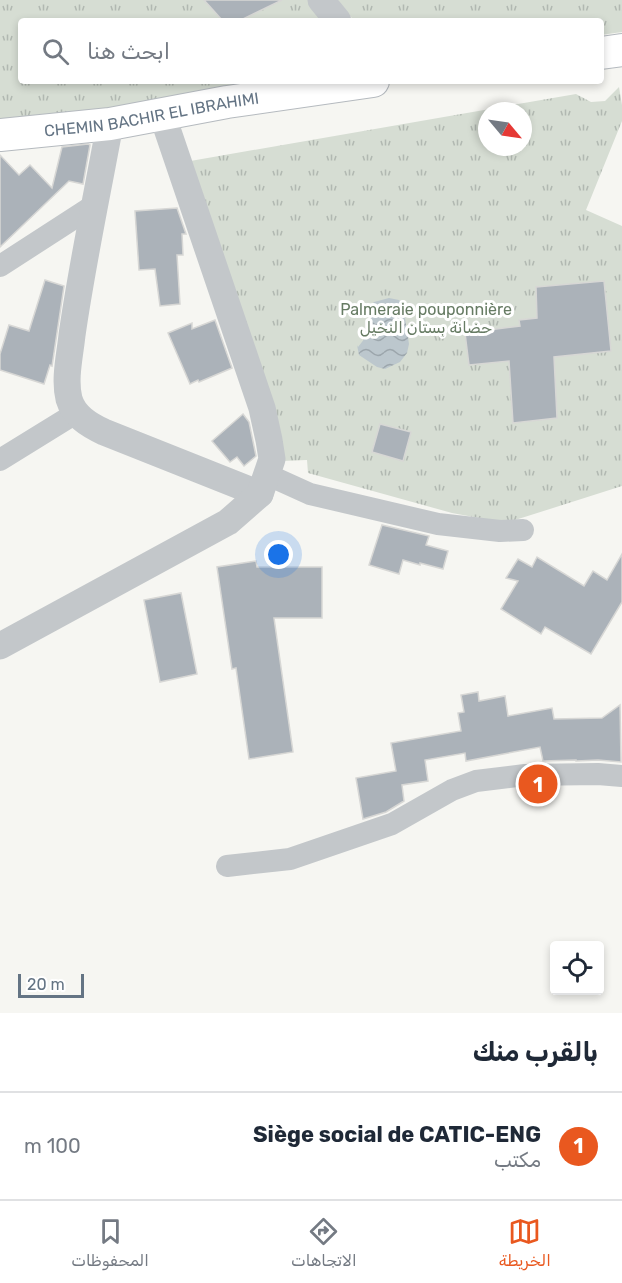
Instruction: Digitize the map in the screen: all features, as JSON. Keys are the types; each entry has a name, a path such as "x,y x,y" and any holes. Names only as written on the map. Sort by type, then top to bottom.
{"main road":[{"path":"604,53 622,50"},
{"name":"CHEMIN BACHIR EL IBRAHIMI","path":"0,135 110,124 227,102 352,84"}],"street":[{"path":"321,0 336,18"},
{"path":"0,646 228,522 264,485 272,459 262,408 162,114"},
{"path":"110,124 76,305 69,356 67,383 69,399 76,413 90,425 104,432 264,485 438,524 500,531 524,530"},
{"path":"0,266 96,204"},
{"path":"0,460 76,413"},
{"path":"227,866 290,859 392,824 452,790 476,780 525,775 622,776"}],"green space":[{"path":"0,0 308,0 324,18 18,18 18,84 289,84 134,109 0,122"},
{"path":"338,0 622,0 622,32 604,35 604,18 352,18"},
{"name":"Palmeraie pouponnière حضانة بستان النخيل","path":"619,87 622,121 586,210 622,226 622,486 506,523 452,513 308,473 307,460 282,461 179,163 478,111 478,156 532,156 532,102 530,102 576,94 591,102 605,101"}],"water":[{"path":"389,298 399,300 403,305 409,344 407,353 400,362 385,369 377,367 359,355 357,345 358,347 370,329 369,307 374,302"}],"building":[{"path":"204,0 282,0 245,18 220,18"},
{"path":"90,145 83,184 69,181 0,247 0,155 19,175 30,165 52,188 62,147"},
{"path":"177,208 186,234 182,234 183,255 177,255 180,304 160,306 155,269 139,270 135,211"},
{"path":"45,280 64,286 52,366 50,365 44,384 0,370 0,354 9,325 29,331"},
{"path":"604,281 611,351 554,357 557,418 513,423 509,361 469,365 465,333 520,326 519,320 537,318 536,287"},
{"path":"215,320 232,368 190,384 168,333 192,323 192,329"},
{"path":"243,414 249,422 256,456 244,466 237,457 230,462 212,441"},
{"path":"380,424 411,432 403,461 372,452"},
{"path":"382,525 429,536 426,545 448,551 443,569 403,560 399,574 369,565"},
{"path":"622,554 622,602 591,654 545,627 541,634 501,609 518,581 506,578 518,559 532,567 537,557 584,586 593,571 607,580"},
{"path":"256,561 257,567 322,567 322,618 274,618 293,752 249,759 236,668 232,669 217,567"},
{"path":"181,593 197,674 160,682 144,600"},
{"path":"478,692 479,701 505,696 508,716 552,708 554,719 602,718 620,705 621,762 543,761 540,747 466,761 465,753 425,760 428,781 402,785 404,801 386,812 363,819 356,778 396,771 391,743 461,731 458,713 464,712 461,695"}],"place":[{"name":"Siège social de CATIC-ENG","path":"538,784"}]}
